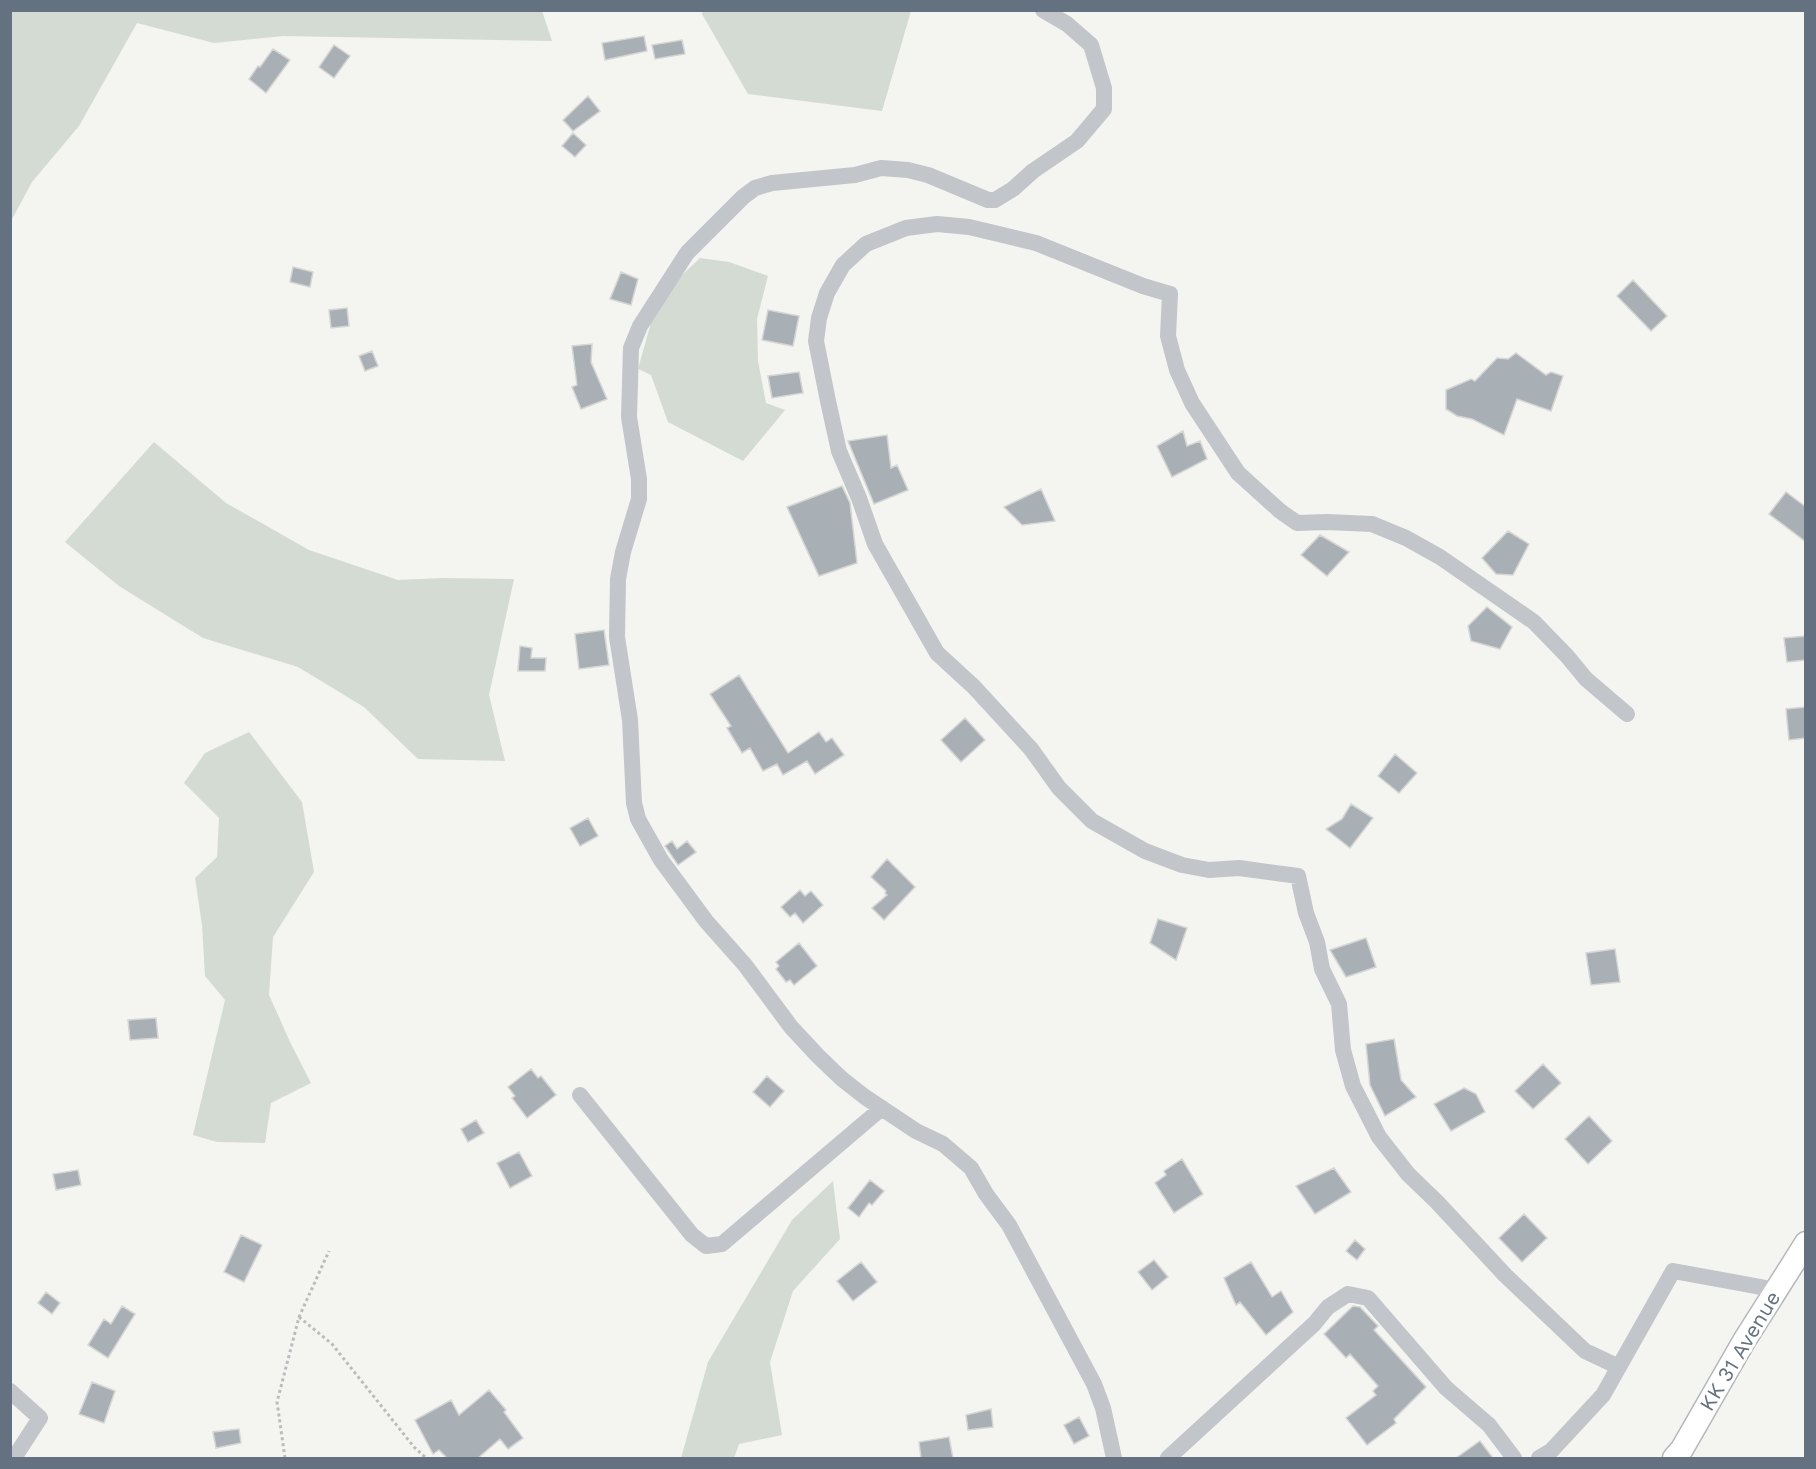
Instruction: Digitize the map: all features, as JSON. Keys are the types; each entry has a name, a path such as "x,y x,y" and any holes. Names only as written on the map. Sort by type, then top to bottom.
{"main road":[{"name":"KK 31 Avenue","path":"1674,1458 1682,1449 1744,1341 1806,1243"}],"street":[{"path":"1043,10 1067,24 1091,45 1104,88 1104,108 1077,141 1033,171 1013,189 995,200 988,200 928,175 908,170 881,168 855,175 772,183 755,188 743,197 687,253 640,326 631,348 629,417 639,479 639,499 623,552 618,579 617,605 620,662 630,720 634,803 638,819 675,881 745,965 791,1027 842,1079 916,1131 943,1144 971,1168 986,1194 1009,1225 1094,1384 1103,1408 1114,1458"},
{"path":"1619,1367 1585,1352 1505,1275 1408,1174 1379,1137 1353,1086 1343,1050 1339,1004 1322,969 1317,942 1306,913 1298,876 1239,868 1209,870 1182,864 1145,851 1092,821 1059,788 1030,749 974,687 937,653 875,544 839,451 816,341 819,318 827,293 843,265 866,244 906,228 937,224 969,227 1036,243 1143,286 1170,294 1168,336 1177,370 1192,403 1238,473 1297,524 1328,522 1372,524 1406,538 1440,557 1534,622 1586,679 1628,714"},
{"path":"580,1095 692,1235 706,1246 722,1244 882,1108"},
{"path":"1539,1458 1551,1451 1603,1395 1673,1271 1777,1290"},
{"path":"1168,1458 1314,1324 1328,1307 1348,1294 1368,1298 1446,1388 1489,1425 1514,1458"},
{"path":"10,1392 40,1418 14,1458"}],"path":[{"path":"285,1458 277,1402 299,1317 328,1251"},
{"path":"299,1317 333,1344 414,1447 426,1458"}],"shaded area":[{"path":"11,10 542,11 552,41 283,36 214,43 137,23 79,126 32,182 11,221"},
{"path":"703,10 911,11 882,111 748,94 702,14"},
{"path":"700,258 729,262 768,276 757,319 758,361 766,403 785,410 743,461 668,422 651,375 638,369 652,319 679,278"},
{"path":"154,442 226,503 309,550 398,580 514,579 489,695 505,761 418,759 364,707 298,667 203,638 119,586 65,542"},
{"path":"249,732 302,802 314,872 273,937 269,995 311,1083 271,1103 265,1143 217,1142 193,1135 225,1000 205,976 202,925 195,878 217,857 219,818 184,783 205,753"},
{"path":"833,1181 840,1239 793,1291 770,1362 782,1435 739,1444 734,1458 681,1458 708,1362 792,1220"}],"building":[{"path":"644,36 647,51 605,60 602,43"},
{"path":"682,40 685,54 655,59 652,45"},
{"path":"334,45 350,56 334,78 319,67"},
{"path":"273,49 290,60 266,93 249,79"},
{"path":"588,96 600,111 573,131 563,120"},
{"path":"573,133 586,145 575,157 562,146"},
{"path":"293,267 313,272 310,287 290,282"},
{"path":"621,272 638,279 631,305 610,299"},
{"path":"1633,280 1667,316 1651,331 1617,296"},
{"path":"347,308 349,326 331,328 329,310"},
{"path":"768,310 799,316 793,346 762,340"},
{"path":"592,344 591,362 607,399 581,409 572,387 577,385 572,346"},
{"path":"372,351 378,366 365,371 359,356"},
{"path":"1516,353 1546,375 1551,372 1563,376 1551,411 1517,399 1504,435 1472,419 1457,416 1446,409 1446,390 1471,379 1475,381 1497,358 1508,359"},
{"path":"799,372 803,393 772,398 768,376"},
{"path":"1183,431 1187,446 1200,441 1207,459 1172,477 1157,446"},
{"path":"887,435 891,468 897,465 908,490 874,504 848,441"},
{"path":"842,486 850,503 857,563 819,576 787,507"},
{"path":"1041,489 1055,521 1022,525 1004,507"},
{"path":"1786,492 1806,507 1806,542 1769,514"},
{"path":"1508,531 1529,544 1513,575 1496,574 1482,558"},
{"path":"1320,535 1349,552 1327,576 1301,555"},
{"path":"1487,607 1512,627 1500,649 1471,641 1468,626"},
{"path":"604,630 609,665 579,669 575,634"},
{"path":"1806,636 1806,660 1787,662 1784,638"},
{"path":"520,646 532,648 531,658 546,658 545,671 518,671"},
{"path":"739,675 788,753 819,732 826,742 832,738 844,755 815,774 807,761 783,775 777,764 763,771 750,748 742,753 727,728 731,726 710,694"},
{"path":"1806,707 1806,738 1789,740 1786,709"},
{"path":"965,718 985,740 961,762 941,740"},
{"path":"1395,754 1417,773 1399,793 1378,776"},
{"path":"1351,804 1373,818 1350,848 1326,829 1342,819"},
{"path":"588,818 598,836 580,846 570,828"},
{"path":"672,841 677,849 687,841 696,852 678,865 665,846"},
{"path":"887,859 915,887 884,920 872,908 887,895 886,891 871,877"},
{"path":"800,890 805,896 811,891 823,905 803,923 795,913 790,917 781,907"},
{"path":"1158,919 1187,928 1176,960 1150,943"},
{"path":"1366,938 1376,967 1346,977 1330,950"},
{"path":"799,943 817,966 794,985 790,980 786,982 776,969 779,966 776,962"},
{"path":"1615,949 1620,982 1591,985 1586,953"},
{"path":"156,1018 158,1038 130,1040 128,1020"},
{"path":"1394,1039 1401,1080 1416,1097 1385,1116 1370,1085 1366,1044"},
{"path":"1543,1064 1561,1083 1533,1109 1515,1091"},
{"path":"531,1069 538,1078 541,1076 556,1095 527,1118 512,1098 515,1096 508,1087"},
{"path":"767,1076 784,1091 770,1107 753,1092"},
{"path":"1464,1088 1476,1094 1485,1112 1451,1131 1434,1104"},
{"path":"1589,1116 1612,1141 1588,1164 1565,1139"},
{"path":"476,1120 484,1133 468,1142 461,1129"},
{"path":"519,1152 532,1176 510,1188 497,1163"},
{"path":"1182,1159 1203,1194 1174,1213 1155,1183 1166,1175 1164,1171"},
{"path":"1334,1168 1351,1192 1315,1214 1296,1186"},
{"path":"78,1170 81,1185 56,1190 53,1174"},
{"path":"870,1180 884,1191 872,1205 869,1203 859,1217 848,1208"},
{"path":"1524,1214 1547,1238 1522,1262 1499,1238"},
{"path":"241,1235 262,1245 244,1282 224,1272"},
{"path":"1355,1240 1365,1249 1357,1260 1346,1251"},
{"path":"1154,1260 1168,1277 1152,1290 1138,1272"},
{"path":"861,1262 877,1282 853,1301 837,1281"},
{"path":"1251,1262 1272,1297 1281,1291 1293,1312 1266,1335 1240,1302 1236,1305 1224,1278"},
{"path":"46,1292 60,1303 52,1314 38,1303"},
{"path":"122,1306 135,1314 108,1358 88,1345 104,1319 111,1324"},
{"path":"1353,1306 1360,1307 1378,1326 1374,1330 1426,1387 1394,1419 1396,1423 1367,1445 1346,1418 1376,1395 1373,1391 1378,1386 1350,1354 1346,1358 1324,1334"},
{"path":"92,1382 115,1391 104,1423 79,1414"},
{"path":"489,1390 506,1410 504,1412 523,1438 508,1449 500,1439 478,1458 447,1458 439,1450 433,1454 415,1420 451,1400 459,1415"},
{"path":"991,1409 993,1427 968,1430 966,1415"},
{"path":"1079,1417 1089,1436 1074,1444 1064,1425"},
{"path":"239,1429 241,1443 216,1448 213,1432"},
{"path":"949,1437 953,1458 921,1458 919,1442"},
{"path":"1480,1441 1493,1458 1456,1458"}]}
